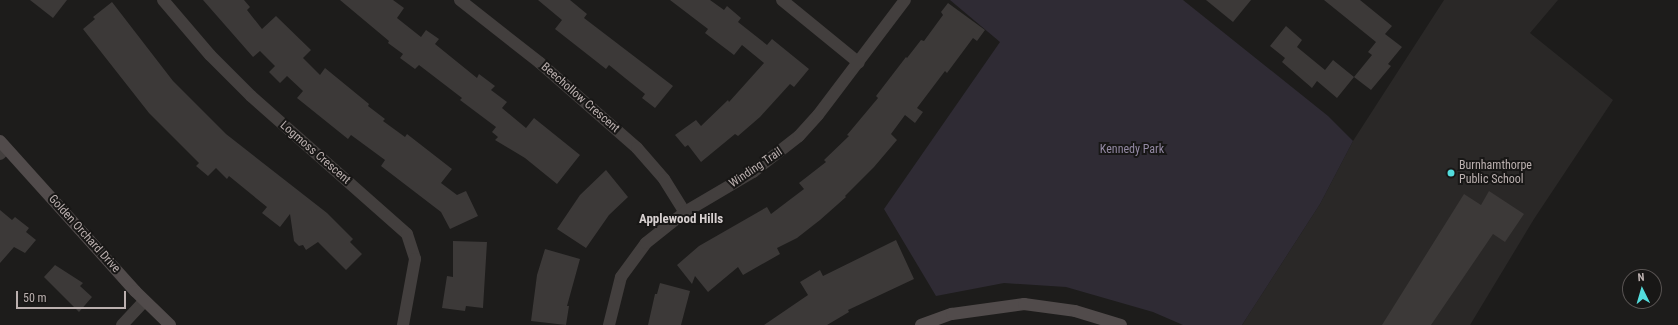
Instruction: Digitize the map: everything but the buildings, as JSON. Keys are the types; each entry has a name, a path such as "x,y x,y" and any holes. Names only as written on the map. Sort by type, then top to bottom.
{"street":[{"name":"Logmoss Crescent","path":"162,0 210,55 251,96 407,234 415,259 403,325"},
{"name":"Beechollow Crescent","path":"460,0 540,63 637,148 664,179 685,212"},
{"path":"782,0 858,63"},
{"name":"Winding Trail","path":"609,325 621,277 631,261 646,243 685,212 753,172 780,152 818,115 905,0"},
{"name":"Golden Orchard Drive","path":"2,148 144,301 170,325"},
{"path":"122,325 144,301"},
{"path":"921,325 952,314 1024,304 1076,311 1121,325"}],"shaded area":[{"name":"Burnhamthorpe Public School","path":"1444,0 1558,0 1530,33 1613,100 1534,219 1470,325 1242,325 1320,204 1353,141"}],"green space":[{"name":"Kennedy Park","path":"950,0 1183,0 1328,116 1353,141 1320,204 1242,325 1183,325 1153,312 1066,287 1004,283 936,296 884,209 1000,42"}],"place":[{"name":"Burnhamthorpe Public School","path":"1451,173"}],"district":[{"name":"Applewood Hills","path":"681,219"}]}
